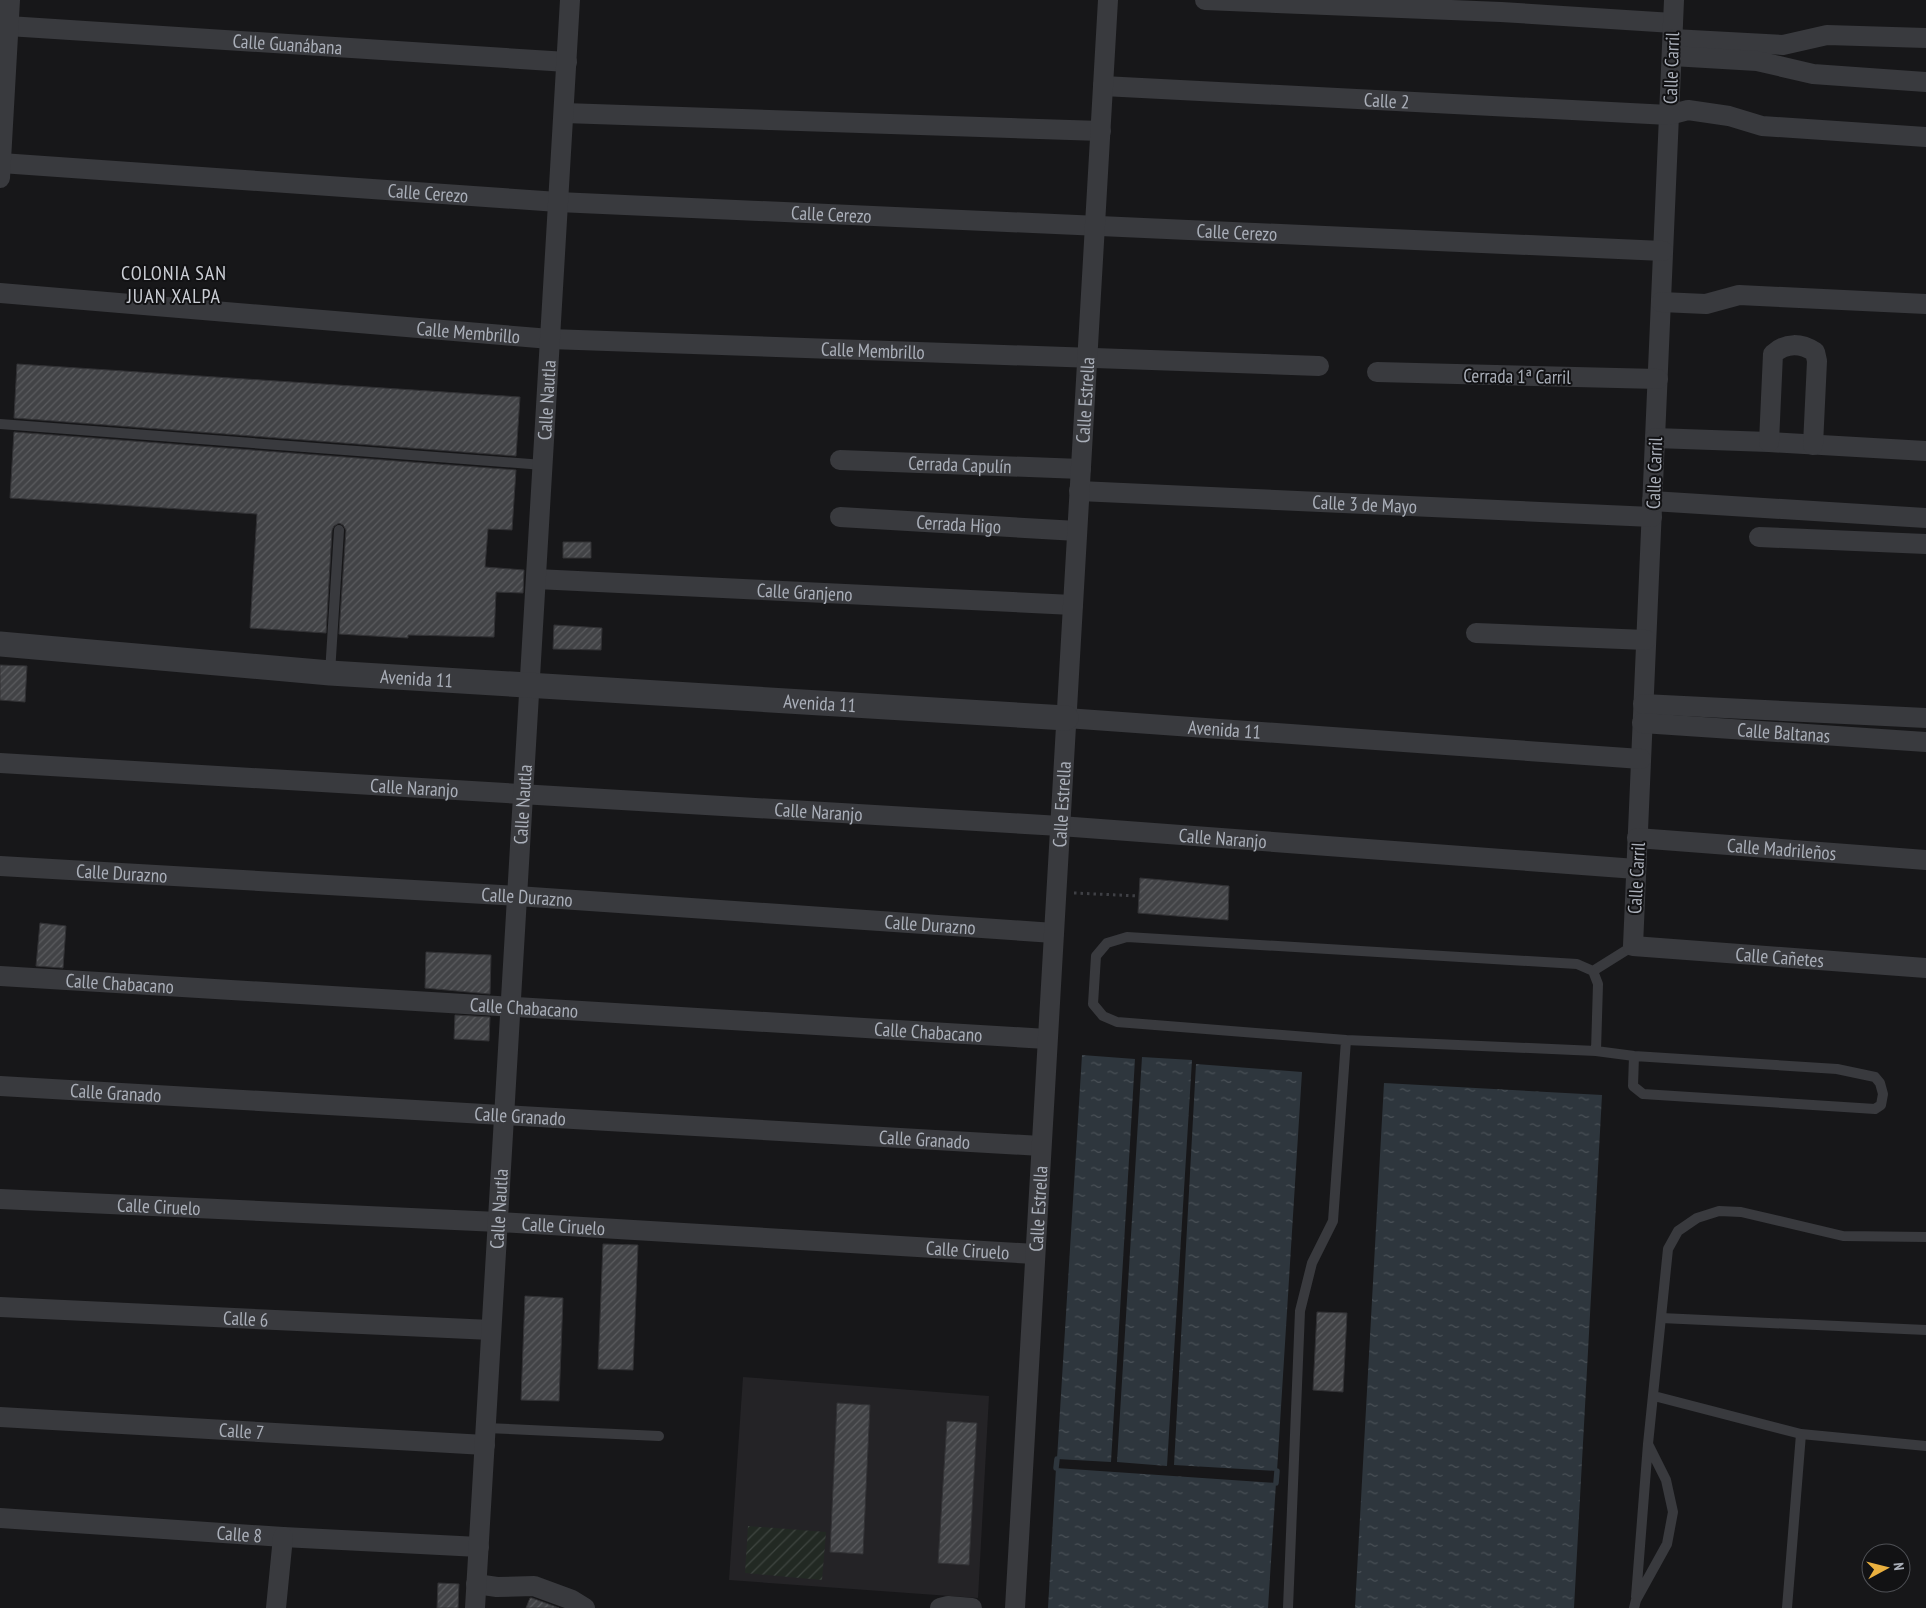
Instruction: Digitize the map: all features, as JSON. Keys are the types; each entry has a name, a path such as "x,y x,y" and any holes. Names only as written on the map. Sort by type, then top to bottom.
{"street":[{"path":"0,170 3,81 10,0"},
{"name":"Calle Nautla","path":"475,1608 570,0"},
{"name":"Calle Estrella","path":"1015,1608 1108,0"},
{"path":"1205,0 1501,12 1673,39 1813,74 1926,82"},
{"name":"Calle Carril","path":"1632,946 1674,0"},
{"name":"Calle Guanábana","path":"8,26 567,62"},
{"path":"1673,39 1783,45 1827,35 1926,38"},
{"name":"Calle 2","path":"1104,86 1669,115 1688,110 1729,116 1762,126 1926,137"},
{"path":"564,112 1101,131"},
{"name":"Calle Cerezo","path":"0,170 558,202 1663,251"},
{"name":"Calle Membrillo","path":"0,293 550,339 1318,366"},
{"path":"1661,302 1706,304 1739,295 1926,304"},
{"path":"1769,442 1773,354 1782,346 1805,346 1815,352 1817,361 1813,445"},
{"name":"Cerrada 1ª Carril","path":"1377,372 1658,379"},
{"path":"1655,438 1926,451"},
{"name":"Cerrada Capulín","path":"840,460 1081,469"},
{"name":"Calle 3 de Mayo","path":"1079,491 1926,518"},
{"name":"Cerrada Higo","path":"840,517 1077,531"},
{"path":"1759,537 1926,544"},
{"name":"Calle Granjeno","path":"536,579 1072,605"},
{"path":"1476,633 1646,640"},
{"name":"Avenida 11","path":"0,644 330,673 1066,718 1641,759"},
{"path":"1643,714 1926,718"},
{"name":"Calle Baltanas","path":"1643,714 1926,742"},
{"name":"Calle Naranjo","path":"0,763 523,796 1060,826 1636,869"},
{"name":"Calle Madrileños","path":"1637,838 1926,860"},
{"name":"Calle Durazno","path":"0,866 517,896 1054,933"},
{"name":"Calle Cañetes","path":"1632,946 1926,968"},
{"name":"Calle Chabacano","path":"0,976 1047,1039"},
{"name":"Calle Granado","path":"0,1086 1041,1146"},
{"name":"Calle Ciruelo","path":"0,1199 498,1222 1035,1254"},
{"name":"Calle 6","path":"0,1307 492,1330"},
{"name":"Calle 7","path":"0,1417 485,1436"},
{"name":"Calle 8","path":"0,1518 283,1537 478,1547"},
{"path":"276,1608 283,1537"},
{"path":"476,1584 497,1587 534,1586 572,1600 585,1608"},
{"path":"940,1608 948,1606 972,1608"}],"lane":[{"path":"0,424 543,465"},
{"path":"330,673 339,530"},
{"path":"1596,1052 1598,984 1593,970 1577,964 1126,936 1107,943 1096,956 1093,1004 1103,1016 1116,1022 1346,1040 1596,1052 1837,1069 1875,1076 1880,1083 1883,1094 1881,1105 1875,1109 1643,1094 1633,1086 1634,1056"},
{"path":"1593,970 1632,946"},
{"path":"1288,1608 1300,1311 1312,1263 1333,1221 1346,1040"},
{"path":"1635,1604 1648,1444 1668,1248 1678,1231 1697,1218 1720,1211 1741,1212 1843,1236 1926,1237"},
{"path":"1661,1318 1926,1330"},
{"path":"1654,1396 1801,1434 1926,1446"},
{"path":"1787,1608 1801,1434"},
{"path":"485,1436 659,1436"},
{"path":"1635,1604 1667,1544 1673,1512 1666,1480 1648,1444"}],"path":[{"path":"1056,892 1139,896"}],"shaded area":[{"path":"743,1377 989,1396 978,1598 729,1580"},
{"path":"748,1526 826,1532 822,1580 745,1573"}],"water":[{"path":"1082,1055 1135,1059 1111,1462 1057,1459"},
{"path":"1142,1057 1192,1060 1167,1466 1117,1462"},
{"path":"1196,1064 1302,1072 1277,1471 1174,1465"},
{"path":"1384,1083 1602,1095 1574,1608 1355,1608"},
{"path":"1056,1468 1276,1483 1268,1608 1048,1608"}],"building":[{"path":"17,364 520,397 516,456 14,418"},
{"path":"14,432 516,470 512,530 488,529 485,567 524,570 523,593 496,592 494,637 408,635 408,638 339,634 346,530 339,523 332,530 326,633 250,628 257,514 10,498"},
{"path":"563,542 591,542 591,558 563,558"},
{"path":"554,625 602,628 601,650 553,649"},
{"path":"0,665 27,666 25,702 0,700"},
{"path":"1140,878 1229,886 1228,920 1138,913"},
{"path":"40,923 66,926 63,968 36,966"},
{"path":"426,952 491,955 490,994 425,988"},
{"path":"455,1015 490,1017 489,1041 454,1039"},
{"path":"603,1244 638,1245 633,1370 598,1369"},
{"path":"525,1296 563,1298 559,1401 521,1400"},
{"path":"1317,1312 1347,1313 1343,1392 1313,1390"},
{"path":"837,1403 870,1405 863,1554 830,1552"},
{"path":"947,1421 977,1423 969,1565 938,1563"},
{"path":"438,1583 459,1584 458,1608 437,1608"},
{"path":"530,1598 532,1598 559,1608 526,1608"}],"waterway":[{"path":"1056,1468 1057,1459"},
{"path":"1276,1483 1277,1471"}],"district":[{"name":"COLONIA SAN JUAN XALPA","path":"174,284"}]}
